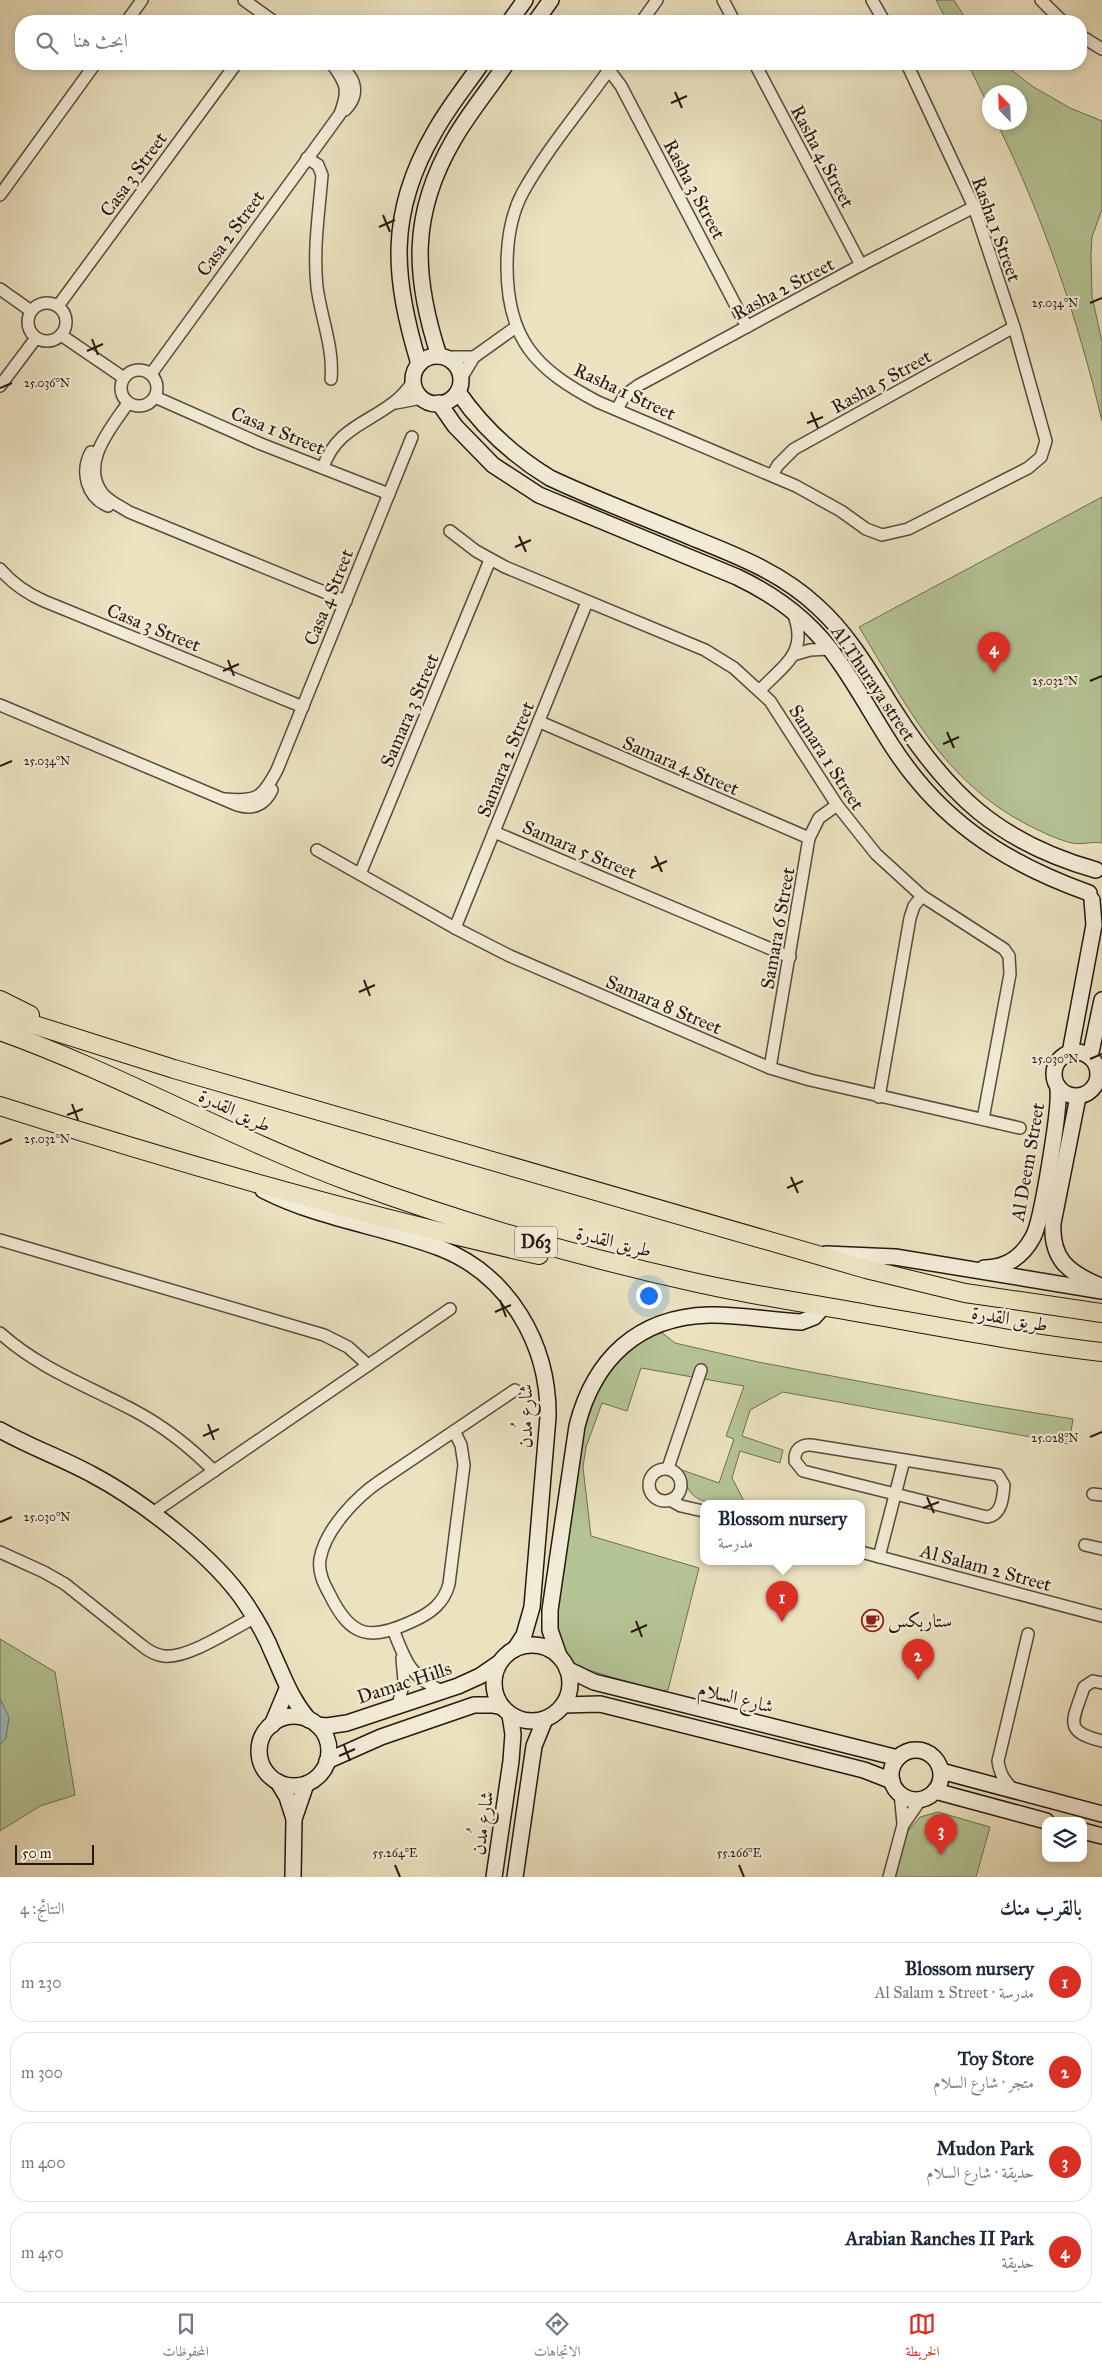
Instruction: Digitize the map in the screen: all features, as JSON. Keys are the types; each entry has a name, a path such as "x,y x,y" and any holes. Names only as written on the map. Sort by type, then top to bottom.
{"main road":[{"path":"0,1000 24,1012 53,1031"},
{"name":"طريق القدرة","path":"0,1014 174,1069 899,1278 965,1293 1102,1313"},
{"name":"طريق القدرة","path":"0,1031 110,1074 277,1153 350,1182 504,1233 643,1270 824,1306 1038,1345 1102,1352"},
{"path":"0,1106 127,1147 246,1182 530,1253 584,1264 643,1270"}],"street":[{"path":"131,15 142,0"},
{"path":"244,0 264,15"},
{"path":"514,15 525,0"},
{"path":"540,15 551,0"},
{"path":"646,15 657,0"},
{"path":"722,0 731,15"},
{"path":"872,0 881,15"},
{"path":"1041,0 1056,15"},
{"path":"1087,40 1102,49"},
{"path":"0,195 91,70"},
{"name":"Casa 3 Street","path":"58,306 232,70"},
{"name":"Casa 2 Street","path":"151,374 307,158 340,114 351,104 354,97 354,83 344,70"},
{"path":"420,364 406,320 400,288 398,256 400,223 408,191 419,161 434,132 477,70"},
{"path":"462,377 454,362 443,357 427,317 421,287 419,256 422,225 429,194 440,165 455,137 502,70"},
{"name":"Rasha 1 Street","path":"609,70 533,176 523,193 512,220 507,248 507,277 509,305 516,328 535,358 551,373 572,388 617,410 772,475 842,512 865,534 883,541 900,538 929,518 1007,476 1028,468 1041,457 1046,441 1014,327 974,208 909,70"},
{"name":"Rasha 3 Street","path":"613,70 747,327"},
{"name":"Rasha 4 Street","path":"759,70 861,265"},
{"path":"307,158 318,165 322,175 315,245 315,265 322,321 331,354 331,379"},
{"name":"Rasha 2 Street","path":"617,410 625,395 638,385 861,265 974,208"},
{"path":"0,289 31,312"},
{"path":"46,303 58,306 65,317 66,323 61,335 47,341 36,338 29,329 28,317 31,312 40,304 46,303"},
{"name":"Rasha 5 Street","path":"772,475 778,465 794,449 1014,327"},
{"path":"395,404 422,398 439,403 447,402 458,392 462,377 474,356 516,328"},
{"path":"61,335 124,378"},
{"path":"0,386 36,338"},
{"path":"323,468 326,458 338,440 363,422 395,404 405,394 413,382 420,364 425,359 474,356"},
{"path":"140,370 151,374 157,385 155,397 151,402 140,407 128,403 121,394 124,378 134,371 140,370"},
{"path":"413,382 422,398"},
{"name":"Al Thuraya street","path":"458,392 478,419 508,449 522,461 550,478 747,560 796,588 818,607 848,640 921,751 943,778 968,802 992,822 1034,848 1063,861 1099,869"},
{"name":"Casa 1 Street","path":"155,397 389,494"},
{"path":"128,403 106,434 96,455 94,476 104,495 129,512 346,601"},
{"name":"Al Thuraya street","path":"439,403 473,446 494,465 539,495 737,577 762,590 792,610 830,649 898,755 934,799 985,843 1010,859 1094,900"},
{"name":"Casa 4 Street","path":"0,705 245,808 262,804 272,789 277,770 302,707 412,437"},
{"name":"Samara 1 Street","path":"450,531 490,560 705,650 734,668 770,701 837,805 876,854 922,896 996,943 1009,956 1010,974 983,1120"},
{"name":"Samara 3 Street","path":"360,874 490,560"},
{"name":"Casa 3 Street","path":"0,569 10,581 26,593 302,707"},
{"name":"Samara 2 Street","path":"455,928 587,602"},
{"path":"760,690 793,655 800,634 792,610"},
{"path":"793,655 810,650 830,649"},
{"name":"Samara 4 Street","path":"540,722 809,838"},
{"name":"Samara 6 Street","path":"770,1068 809,838 819,818 837,805"},
{"name":"Samara 5 Street","path":"494,832 790,957"},
{"name":"Samara 8 Street","path":"317,850 455,928 510,956 770,1068 879,1097 1020,1128"},
{"path":"1070,1053 1078,1015 1094,968 1095,916 1094,900 1089,881 1099,869"},
{"path":"879,1097 910,918 914,906 922,896"},
{"path":"1090,1057 1102,1000"},
{"path":"1078,1015 1099,1018"},
{"path":"1070,1053 1084,1053 1090,1057 1098,1070 1097,1083 1088,1094 1078,1097 1066,1095 1058,1090 1053,1076 1057,1062 1070,1053"},
{"name":"Al Deem Street","path":"951,1268 1001,1266 1023,1251 1034,1236 1042,1204 1058,1090"},
{"name":"Al Deem Street","path":"1078,1097 1053,1222 1052,1239 1058,1254 1066,1266 1082,1278 1102,1286"},
{"name":"شارع مُدن","path":"246,1182 304,1208 441,1249 466,1262 499,1288 517,1310 532,1334 545,1374 548,1416 532,1607 524,1636 515,1649"},
{"path":"0,1240 324,1336 348,1347 368,1365"},
{"path":"815,1255 874,1255 1102,1291"},
{"path":"328,1761 364,1743 454,1712 484,1704 506,1711 521,1720 545,1719 555,1713 563,1705 570,1686 553,1640 550,1620 572,1454 583,1401 599,1372 609,1358 629,1341 651,1329 692,1316 712,1315 801,1322 814,1317 824,1306"},
{"path":"151,1514 450,1309"},
{"path":"0,1333 42,1364 156,1423 195,1452 214,1470"},
{"path":"668,1468 701,1370"},
{"path":"454,1431 461,1444 464,1465 448,1590 442,1600 430,1612 393,1629 373,1633 362,1632 344,1621 322,1580 320,1569 322,1552 345,1513 361,1496 454,1431 515,1390"},
{"path":"0,1430 91,1474 151,1514 210,1561 228,1580 254,1618 273,1652 287,1689 325,1735 329,1748 328,1761 319,1775 306,1784 297,1786 278,1782 269,1776 262,1766 260,1756 260,1744 264,1734 278,1720 294,1717 313,1722"},
{"path":"807,1444 998,1475 1004,1485 1001,1503 996,1513 987,1518 895,1496 803,1471 796,1465 794,1457 798,1448 807,1444"},
{"path":"879,1557 904,1460"},
{"path":"670,1500 680,1492 681,1486 678,1474 668,1468 655,1471 648,1482 649,1489 656,1499 670,1500 680,1506 698,1509"},
{"path":"680,1492 698,1509"},
{"path":"541,1504 566,1506"},
{"path":"1085,1544 1102,1549"},
{"path":"0,1552 65,1584 151,1653 166,1656 179,1655 254,1618"},
{"name":"Al Salam 2 Street","path":"865,1553 1102,1616"},
{"path":"393,1629 401,1651 418,1677 444,1690 447,1703 454,1712"},
{"path":"1014,1790 1006,1783 1000,1773 998,1761 1028,1634"},
{"path":"506,1711 497,1698 494,1686 495,1671 499,1663 515,1649 534,1645 552,1650 563,1663"},
{"path":"398,1705 404,1682 401,1651"},
{"name":"Damac Hills","path":"313,1722 337,1725 444,1690 480,1676 499,1663"},
{"name":"شارع السلام","path":"563,1663 594,1682 898,1758"},
{"path":"1102,1683 1093,1681 1084,1687 1073,1723 1075,1730 1080,1735 1102,1742"},
{"path":"272,1725 287,1689"},
{"path":"563,1705 600,1704 864,1770 896,1787 913,1799 921,1799"},
{"name":"شارع مُدن","path":"494,1877 511,1761 513,1734 506,1711"},
{"path":"515,1877 534,1746 545,1719"},
{"path":"889,1877 903,1825 904,1814 896,1787 893,1765 904,1753 920,1750 934,1757 941,1771 941,1778 935,1791 921,1799 903,1825"},
{"path":"941,1771 1102,1814"},
{"path":"278,1782 287,1797 294,1820"},
{"path":"293,1877 294,1820 306,1784"},
{"path":"935,1791 1042,1820"},
{"path":"1087,1832 1102,1836"}],"green space":[{"path":"936,0 954,0 963,15 944,15"},
{"path":"971,70 1012,70 1032,86 1070,108 1102,121 1102,209 1092,237 1091,255 1092,296 1102,342 1102,421 1082,345 1058,269 1014,159 1000,130 1027,130 1027,85 982,85 982,93"},
{"path":"1102,497 1102,843 1077,844 1042,832 1026,824 997,806 971,785 949,763 910,712 859,627"},
{"path":"660,1331 675,1343 758,1362 974,1403 1073,1419 1069,1444 783,1392 750,1410 742,1436 783,1450 780,1463 740,1451 732,1478 743,1500 701,1500 690,1492 685,1483 682,1470 719,1483 734,1439 726,1436 744,1386 641,1368 627,1411 602,1403 586,1447 583,1467 591,1536 699,1568 668,1690 659,1691 578,1667 567,1659 560,1649 549,1617 576,1431 612,1356"},
{"path":"0,1639 55,1672 75,1795 40,1806 0,1831"},
{"path":"938,1812 990,1827 976,1877 894,1877 907,1832 920,1817"}],"water":[{"path":"0,1699 9,1717 6,1739 0,1744"}],"place":[{"name":"Arabian Ranches II Park","path":"994,673"},
{"name":"ستاربكس","path":"872,1620"},
{"name":"Blossom nursery","path":"782,1622"},
{"name":"Toy Store","path":"918,1680"},
{"name":"Mudon Park","path":"941,1855"}]}
